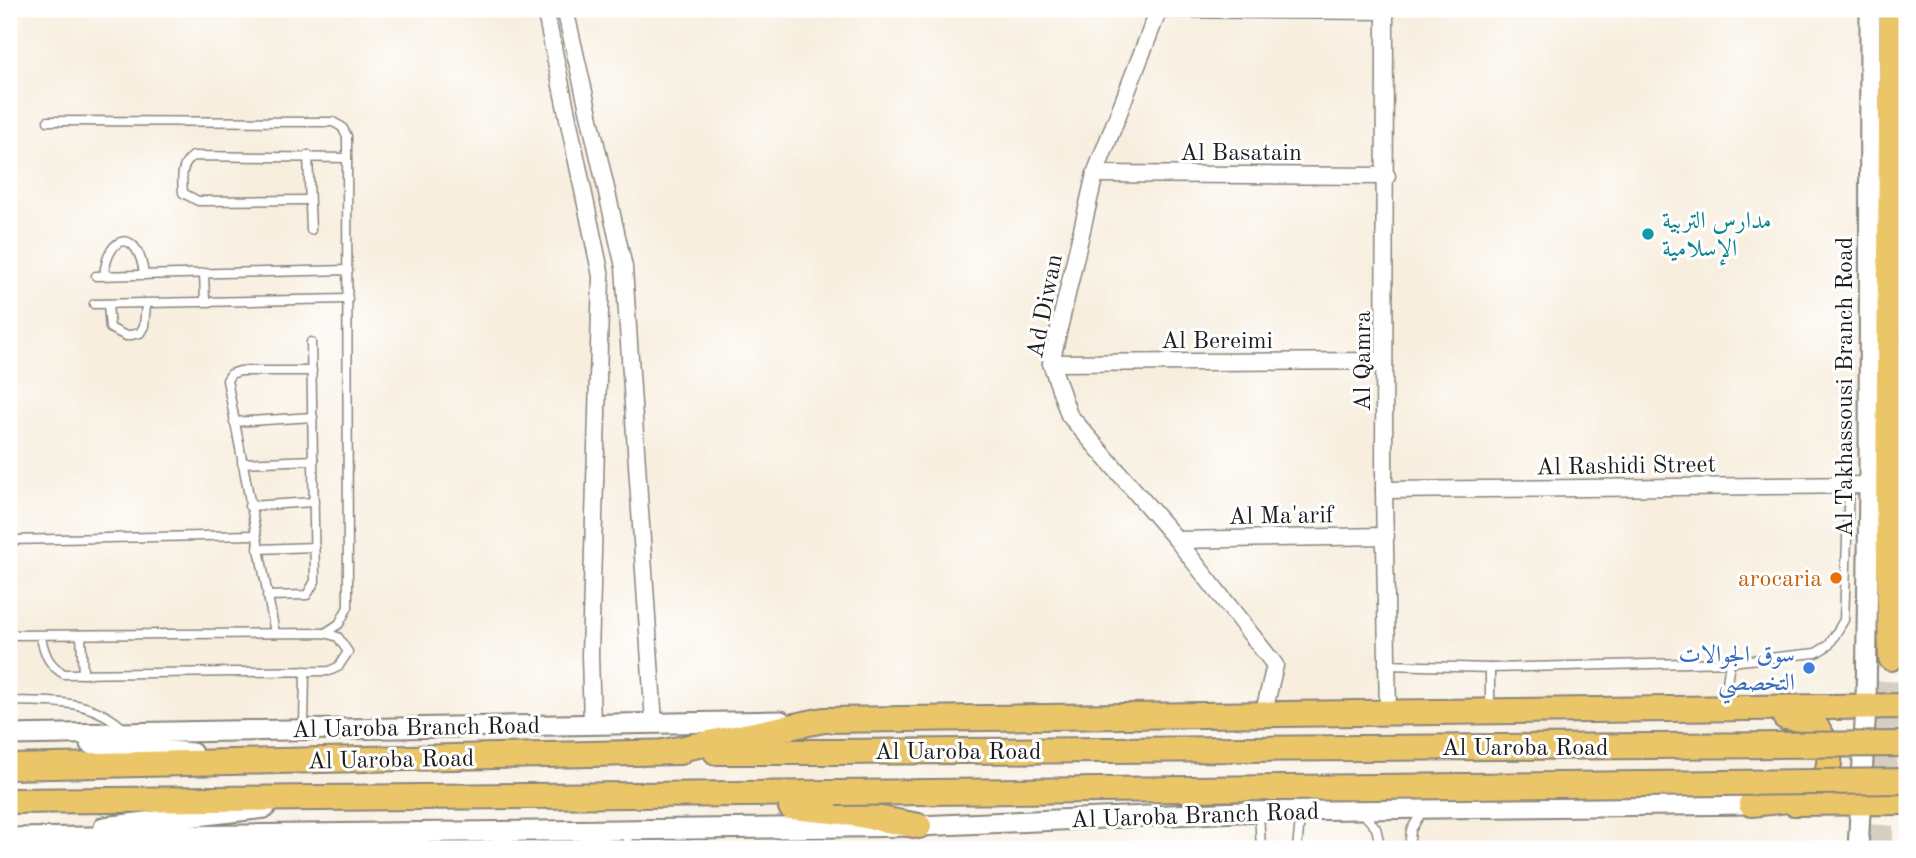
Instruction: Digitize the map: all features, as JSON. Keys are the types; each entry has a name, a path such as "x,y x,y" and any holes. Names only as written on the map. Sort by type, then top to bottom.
{"main road":[{"path":"1891,658 1888,503 1892,9"},
{"name":"Al Uaroba Branch Road","path":"664,752 824,720 1723,711 1866,705 1907,706"},
{"path":"1723,711 1810,720 1825,735 1830,756 1828,772 1808,798 1751,804"},
{"name":"Al Uaroba Road","path":"9,767 664,752 1907,744"},
{"name":"Al Uaroba Road","path":"9,802 1907,781"},
{"path":"661,794 843,812 919,826"},
{"path":"1751,804 1907,803"}],"street":[{"path":"545,9 601,276 590,655 592,724"},
{"path":"565,9 624,267 654,723"},
{"path":"1159,9 1385,10"},
{"name":"Ad Diwan","path":"1159,9 1095,174 1051,363 1069,415 1177,540 1275,665 1263,716"},
{"name":"Al Takhassousi Branch Road","path":"1858,849 1858,803 1866,705 1870,9"},
{"name":"Al Qamra","path":"1385,10 1387,176 1384,490 1388,714"},
{"name":"Al Basatain","path":"1095,174 1387,176"},
{"name":"Al Bereimi","path":"1051,363 1384,361"},
{"name":"Al Rashidi Street","path":"1384,490 1869,485"},
{"name":"Al Ma'arif","path":"1177,540 1386,536"},
{"name":"Al Uaroba Branch Road","path":"9,736 824,720"},
{"path":"9,736 287,762"},
{"path":"9,838 358,797"},
{"name":"Al Uaroba Branch Road","path":"9,838 627,840 1301,810 1751,804"}],"lane":[{"path":"48,121 333,121 342,127 346,136 347,158 348,607 339,624 325,633"},
{"path":"309,200 198,201 183,192 181,175 186,161 192,156 307,155 347,158"},
{"path":"307,155 311,230"},
{"path":"144,275 142,253 133,244 123,242 111,246 100,276 144,275 204,273 348,270"},
{"path":"204,273 205,301"},
{"path":"94,304 348,299"},
{"path":"108,304 110,328 126,336 140,333 144,326 146,305"},
{"path":"267,596 307,595 312,591 315,547 311,342"},
{"path":"275,633 254,535 227,380 231,374 240,371 312,371"},
{"path":"234,422 313,417"},
{"path":"242,463 314,460"},
{"path":"1388,666 1490,668 1730,662 1816,653 1829,645 1844,620 1849,485"},
{"path":"249,506 314,502"},
{"path":"9,540 254,535"},
{"path":"258,550 315,547"},
{"path":"9,635 325,633 345,643 348,652 344,660 329,671 64,674 52,667 46,658 40,635"},
{"path":"81,635 83,674"},
{"path":"1723,711 1730,662"},
{"path":"1490,668 1490,713"},
{"path":"304,729 305,671"},
{"path":"9,701 50,702 94,708 111,716 128,733"},
{"path":"1409,849 1411,830 1423,809"},
{"path":"1297,849 1301,810"},
{"path":"1360,810 1376,828 1381,849"},
{"path":"1259,812 1261,849"}],"tunnel":[{"path":"1880,849 1891,658"}],"place":[{"name":"مدارس التربية الإسلامية","path":"1648,234"},
{"name":"arocaria","path":"1836,578"},
{"name":"سوق الجوالات التخصصي","path":"1809,668"}]}
